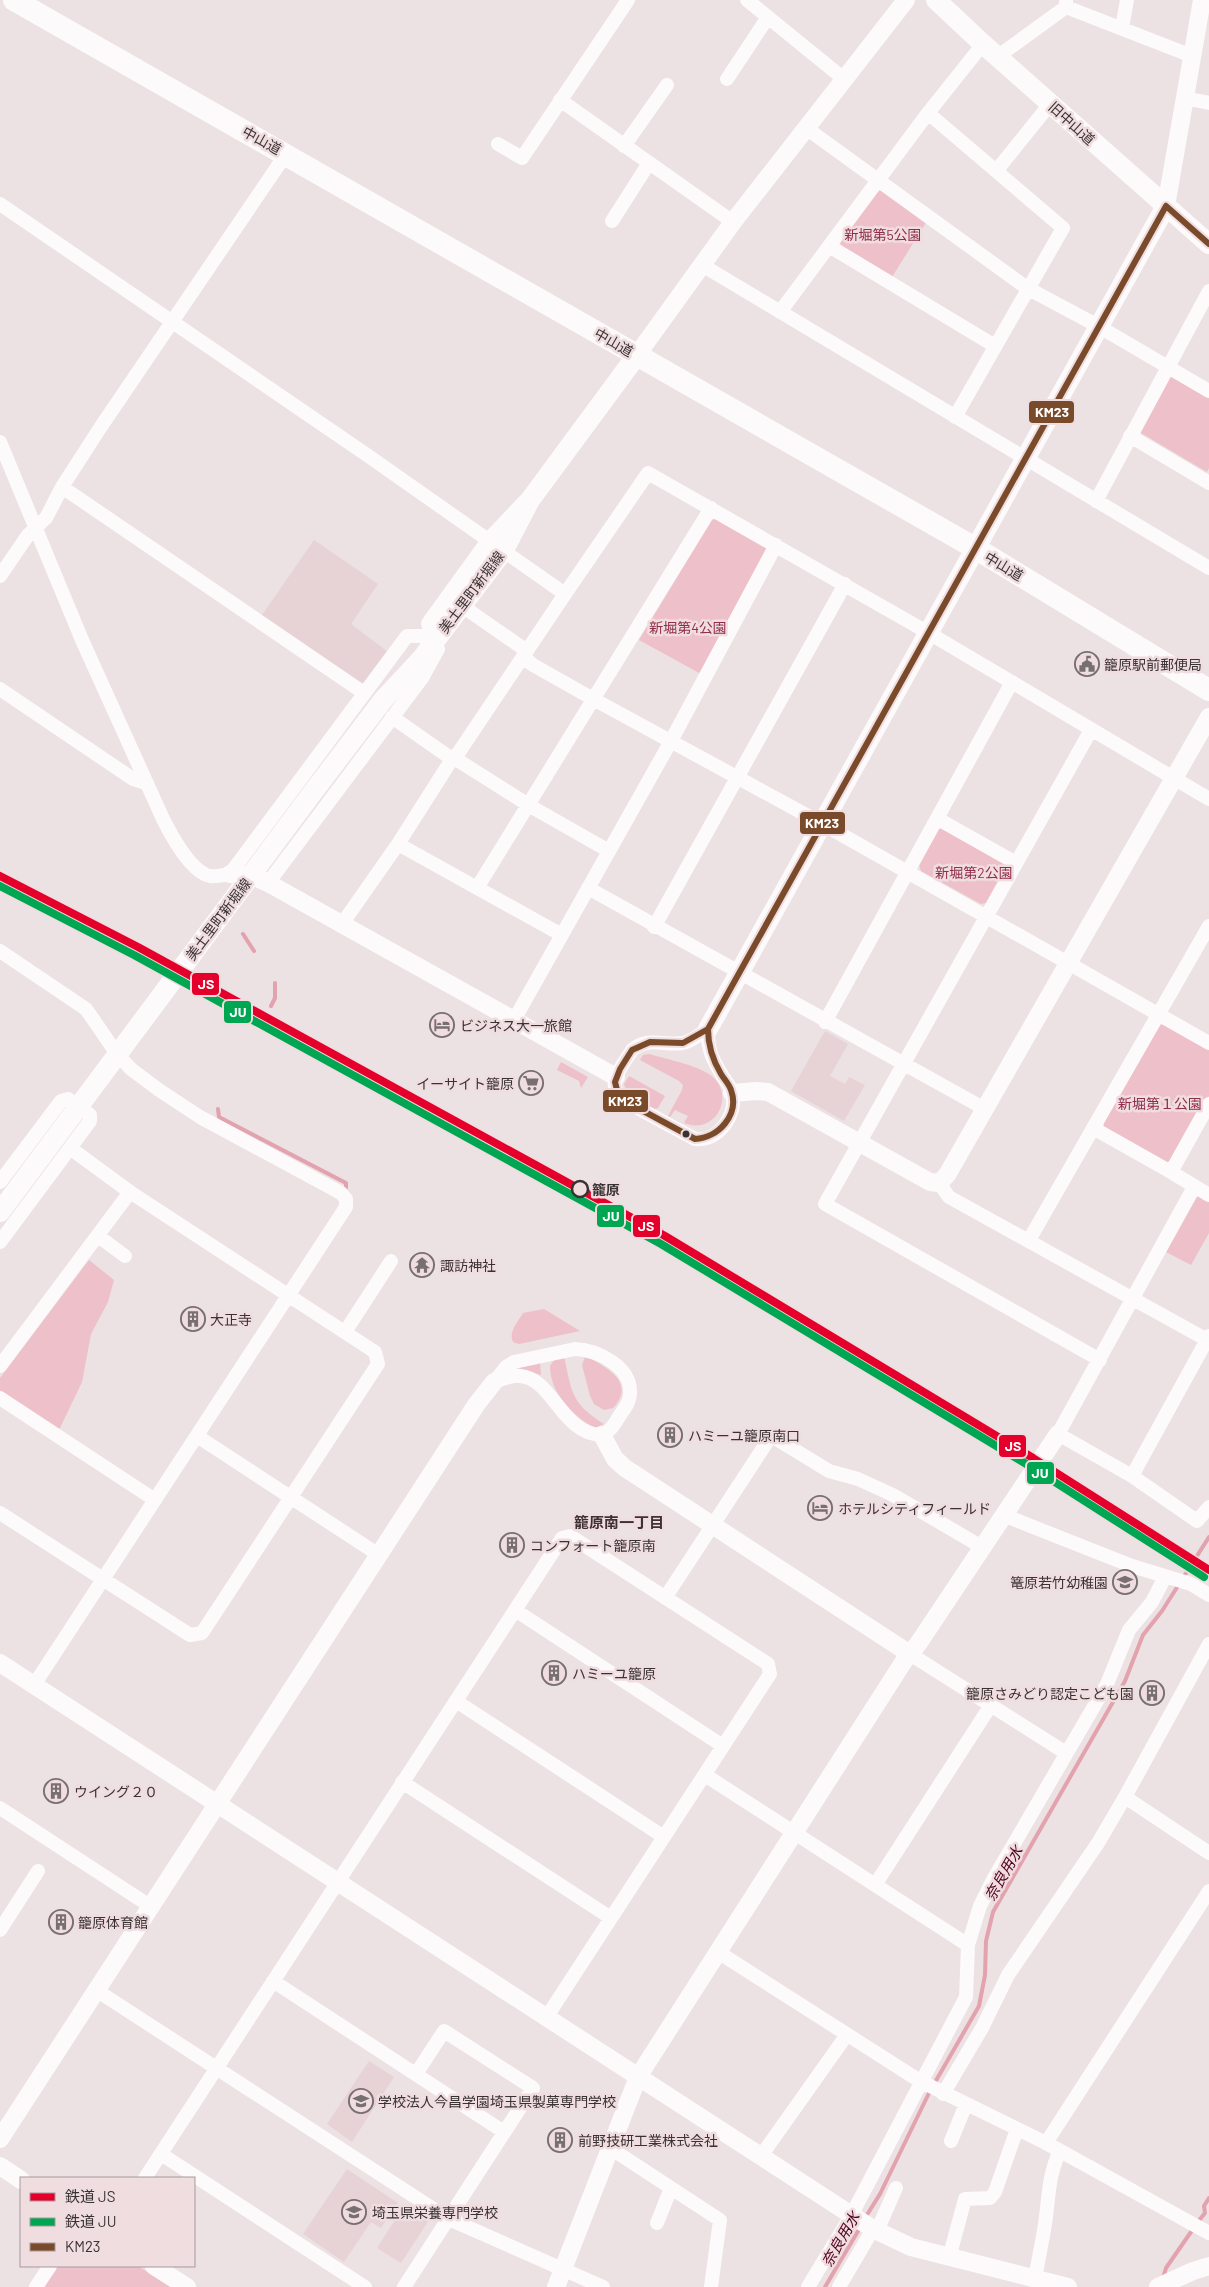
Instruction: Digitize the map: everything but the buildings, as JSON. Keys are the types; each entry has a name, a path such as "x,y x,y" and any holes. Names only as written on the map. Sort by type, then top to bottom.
{"highway":[{"name":"中山道","path":"14,0 975,548 1209,690"}],"main road":[{"name":"旧中山道","path":"936,0 990,51 1208,241"},
{"path":"708,1029 1166,206"},
{"name":"美土里町新堀線","path":"0,1212 383,700 411,651 427,640 637,355"}],"street":[{"path":"498,144 522,158 628,0"},
{"path":"747,0 844,79"},
{"path":"637,355 733,222 906,0"},
{"path":"1122,28 1127,0"},
{"path":"1166,206 1202,0"},
{"path":"780,312 928,113 990,51 1066,4 1192,56"},
{"path":"727,79 768,17"},
{"path":"624,146 667,85"},
{"path":"1184,98 1209,103"},
{"path":"560,100 733,222"},
{"path":"997,170 1050,104"},
{"path":"928,113 1063,228 955,417"},
{"path":"806,128 1027,288 1098,326 1209,391"},
{"path":"0,576 28,535 46,518 62,487 286,154"},
{"path":"612,221 649,163"},
{"path":"0,204 498,545 565,594"},
{"path":"829,246 995,346"},
{"path":"702,265 1026,460 1208,564"},
{"path":"1096,501 1209,291"},
{"path":"1130,436 1209,483"},
{"path":"0,442 82,640 146,783 170,832 193,864 208,876 216,877 230,874 249,876 268,882 616,1077"},
{"path":"342,924 398,844 452,759 648,473 928,632 1209,799"},
{"path":"62,487 364,693"},
{"path":"477,888 530,806 711,508"},
{"path":"514,1020 671,741 776,544"},
{"path":"654,927 844,584"},
{"path":"268,882 422,678 456,601 525,654 533,665 822,823 1209,1043"},
{"path":"230,874 407,636 427,640"},
{"path":"825,1022 1012,682"},
{"path":"0,689 133,779 146,783"},
{"path":"939,1183 947,1175 1209,717"},
{"path":"392,718 452,759 459,761 530,806 609,851"},
{"path":"1091,730 825,1204 1100,1360"},
{"path":"938,819 1016,863"},
{"path":"398,844 562,935"},
{"path":"588,888 738,974 985,1109"},
{"path":"1029,1240 1208,929"},
{"path":"0,951 86,1009 117,1054 131,1069 200,1117 341,1193 346,1199 346,1207 34,1685"},
{"path":"708,1029 709,1054 732,1093 731,1107 723,1127 707,1138 695,1139 623,1100 614,1087 616,1077 632,1050 642,1043 684,1042 708,1029"},
{"path":"77,1106 117,1054"},
{"path":"732,1093 768,1092 930,1182 939,1183 949,1197 1208,1339 1132,1476"},
{"path":"0,1182 61,1101 68,1099 90,1115 90,1121 0,1242"},
{"path":"1171,1172 1209,1104"},
{"path":"1093,1128 1209,1195"},
{"path":"0,1513 190,1635 202,1633 378,1364 375,1352 130,1192 70,1148"},
{"path":"556,2287 638,2077 910,1654 1058,1434 1194,1187"},
{"path":"0,1366 130,1192"},
{"path":"98,1236 125,1256"},
{"path":"345,1332 391,1261"},
{"path":"0,2139 476,1405 506,1367 514,1362 575,1349 595,1352 622,1371 630,1387 628,1403 610,1429 602,1435"},
{"path":"494,1382 518,1375 534,1380 547,1391 566,1417 590,1432 602,1435 615,1460 625,1468 910,1654 1066,1753"},
{"path":"0,1398 155,1500"},
{"path":"1058,1434 1132,1476 1197,1522 1209,1507"},
{"path":"197,1436 379,1555"},
{"path":"665,1598 769,1438 775,1438 829,1471 858,1479 893,1495 982,1547"},
{"path":"1003,1515 1168,1578 1191,1584 1209,1595"},
{"path":"146,2177 562,1538 570,1536 768,1664 770,1674 546,2018"},
{"path":"808,2287 851,2216 920,2081 966,1997 968,1945 980,1906 994,1878 1107,1684 1129,1630 1152,1602 1168,1578"},
{"path":"515,1610 724,1746"},
{"path":"943,2094 982,2028 1008,1975 1098,1843 1125,1798 1209,1644"},
{"path":"0,1663 851,2216 911,2247 1068,2287"},
{"path":"456,1701 664,1837"},
{"path":"875,1885 991,1705"},
{"path":"705,1775 968,1945"},
{"path":"402,1782 611,1918"},
{"path":"1125,1798 1209,1853"},
{"path":"0,1808 150,1906"},
{"path":"0,1930 38,1871"},
{"path":"1046,2144 1209,1891"},
{"path":"718,1952 846,2036 920,2081 1046,2144 1209,2233"},
{"path":"273,1980 504,2132"},
{"path":"96,1990 448,2219 603,2287"},
{"path":"404,2287 533,2088 444,2031 416,2074"},
{"path":"760,2156 846,2036"},
{"path":"951,2141 966,2104"},
{"path":"949,2258 965,2199 990,2198 995,2192 1017,2130"},
{"path":"610,2148 720,2220 711,2287"},
{"path":"1035,2279 1045,2225 1050,2178 1053,2166 1060,2152"},
{"path":"161,2154 365,2287"},
{"path":"0,2166 20,2179"},
{"path":"657,2223 671,2188"},
{"path":"840,2287 875,2230 896,2188"},
{"path":"1158,2287 1209,2266"},
{"path":"36,2287 49,2267"},
{"path":"156,2267 187,2287"}],"shaded area":[{"path":"314,540 378,584 351,624 388,652 361,686 260,618"},
{"path":"825,1031 848,1044 830,1076 845,1084 849,1077 865,1085 844,1121 791,1091"},
{"name":"学校法人今昌学園埼玉県製菓専門学校","path":"369,2061 394,2077 352,2142 327,2124"},
{"name":"埼玉県栄養専門学校","path":"347,2169 398,2203 381,2228 371,2222 344,2262 303,2234"},
{"path":"405,2204 429,2220 401,2263 377,2248"}],"green space":[{"name":"新堀第5公園","path":"885,190 927,221 892,277 841,246 840,241 878,191"},
{"path":"1175,376 1209,395 1209,468 1207,472 1141,433 1140,427 1170,377"},
{"name":"新堀第4公園","path":"718,518 767,546 769,552 701,674 639,640 712,520"},
{"name":"新堀第2公園","path":"945,827 1004,860 1007,867 986,903 981,904 921,871 919,865 937,830"},
{"name":"新堀第１公園","path":"1164,1024 1209,1049 1209,1096 1172,1161 1167,1163 1104,1127 1104,1121 1158,1025"},
{"path":"649,1054 693,1066 714,1078 720,1087 722,1096 718,1113 712,1120 704,1124 684,1123 688,1116 675,1110 670,1117 668,1116 683,1085 640,1060 643,1055"},
{"path":"561,1062 588,1077 581,1088 579,1081 557,1070"},
{"path":"629,1076 665,1096 658,1108 654,1109 627,1093 624,1084"},
{"path":"1203,1196 1209,1199 1209,1233 1191,1265 1166,1252 1197,1197"},
{"path":"89,1260 114,1280 108,1302 91,1334 82,1382 59,1430 0,1392 0,1378"},
{"path":"544,1309 580,1331 519,1344 513,1342 513,1331 523,1313"},
{"path":"564,1356 571,1388 579,1403 593,1417 604,1424 595,1428 587,1423 564,1403 558,1394 551,1376 550,1366 554,1360"},
{"path":"585,1357 592,1359 609,1370 621,1385 621,1396 613,1408 604,1410 594,1404 582,1365"},
{"path":"540,1362 541,1375 518,1368"},
{"path":"55,2267 140,2267 171,2287 42,2287"}],"waterway":[{"path":"243,934 254,951"},
{"path":"271,1006 275,998 275,983"},
{"path":"218,1109 219,1117 346,1183 346,1188"},
{"name":"奈良用水","path":"865,2218 880,2194 930,2091 979,2006 985,1975 986,1941 993,1912 1125,1681 1143,1635 1162,1611 1209,1537"},
{"path":"1197,2223 1205,2213 1204,2206 1209,2198"},
{"name":"奈良用水","path":"825,2287 861,2226"},
{"path":"1163,2278 1166,2268 1193,2229"}],"rail line":[{"name":"JS","path":"0,876 138,947 665,1236 1033,1458 1209,1570"},
{"name":"JU","path":"0,886 134,955 661,1244 1028,1465 1204,1577"}],"transit line":[{"name":"KM23","path":"1166,206 1209,244"},
{"name":"KM23","path":"708,1029 1166,206"},
{"name":"KM23","path":"708,1029 713,1058 730,1088 733,1099 730,1116 719,1130 704,1138 695,1139 623,1100 618,1094 615,1082 620,1069 632,1050 650,1042 683,1043 708,1029"}],"place":[{"name":"籠原駅前郵便局","path":"1087,664"},
{"name":"ビジネス大一旅館","path":"442,1025"},
{"name":"イーサイト籠原","path":"531,1083"},
{"name":"籠原","path":"580,1189"},
{"name":"諏訪神社","path":"422,1265"},
{"name":"大正寺","path":"193,1319"},
{"name":"ハミーユ籠原南口","path":"670,1435"},
{"name":"ホテルシティフィールド","path":"820,1508"},
{"name":"コンフォート籠原南","path":"512,1545"},
{"name":"篭原若竹幼稚園","path":"1125,1582"},
{"name":"ハミーユ籠原","path":"554,1673"},
{"name":"籠原さみどり認定こども園","path":"1152,1693"},
{"name":"ウイング２０","path":"56,1791"},
{"name":"籠原体育館","path":"61,1922"},
{"name":"学校法人今昌学園埼玉県製菓専門学校","path":"361,2101"},
{"name":"前野技研工業株式会社","path":"560,2140"},
{"name":"埼玉県栄養専門学校","path":"354,2212"}],"district":[{"name":"籠原南一丁目","path":"619,1522"}]}
